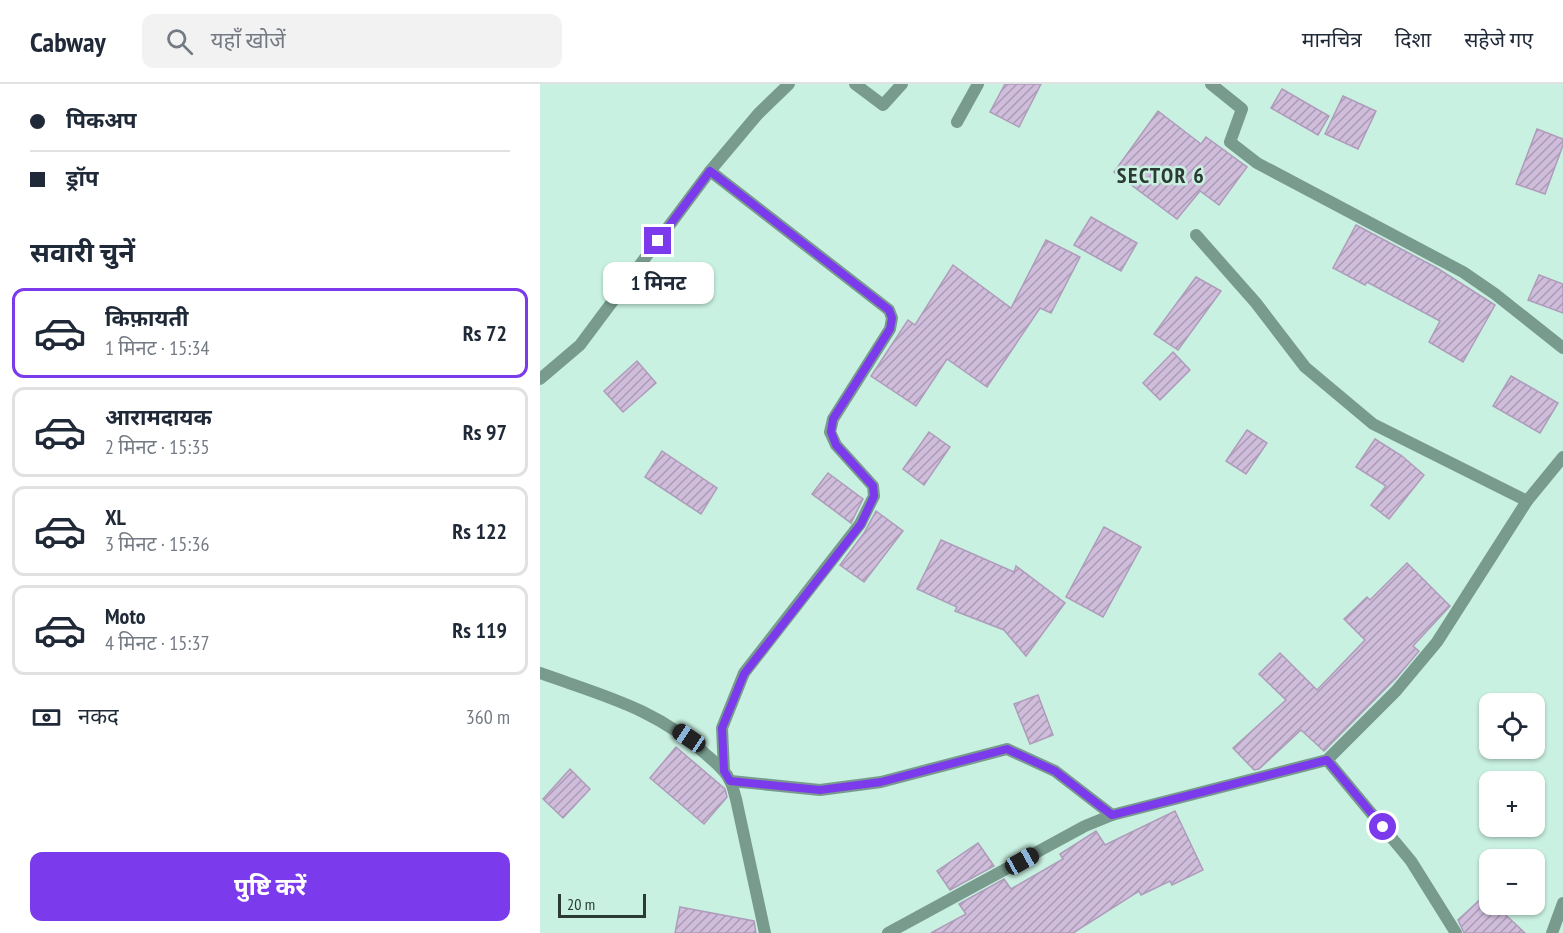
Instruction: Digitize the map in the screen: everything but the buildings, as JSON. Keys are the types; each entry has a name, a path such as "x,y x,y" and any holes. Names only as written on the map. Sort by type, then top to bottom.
{"street":[{"path":"540,379 580,345 710,171 758,114 789,84"},
{"path":"855,84 883,105 902,84"},
{"path":"957,122 978,84"},
{"path":"1211,84 1242,109 1230,142 1257,163 1463,272 1495,294 1563,348"},
{"path":"710,171 889,310 892,318 890,329 833,419 831,432 836,445 873,486 874,496 861,524 744,674 722,728 727,776 765,933"},
{"path":"1196,235 1256,303 1305,367 1373,424 1527,501"},
{"path":"888,933 1085,826 1112,815 1327,760 1396,691 1437,642 1527,501 1563,458"},
{"path":"540,673 640,709 664,721 689,738 727,776 820,790 881,782 1007,749 1055,771 1112,815"},
{"path":"1327,760 1411,861 1456,933"},
{"path":"1552,933 1561,919 1563,903"}],"district":[{"name":"SECTOR 6","path":"1161,175"}],"route":[{"path":"658,241 710,171 889,310 892,318 890,329 833,419 831,432 836,445 873,486 874,496 861,524 744,674 722,728 724,771 730,781 820,790 881,782 1007,749 1055,771 1112,815 1167,799 1327,760 1383,827"}]}
